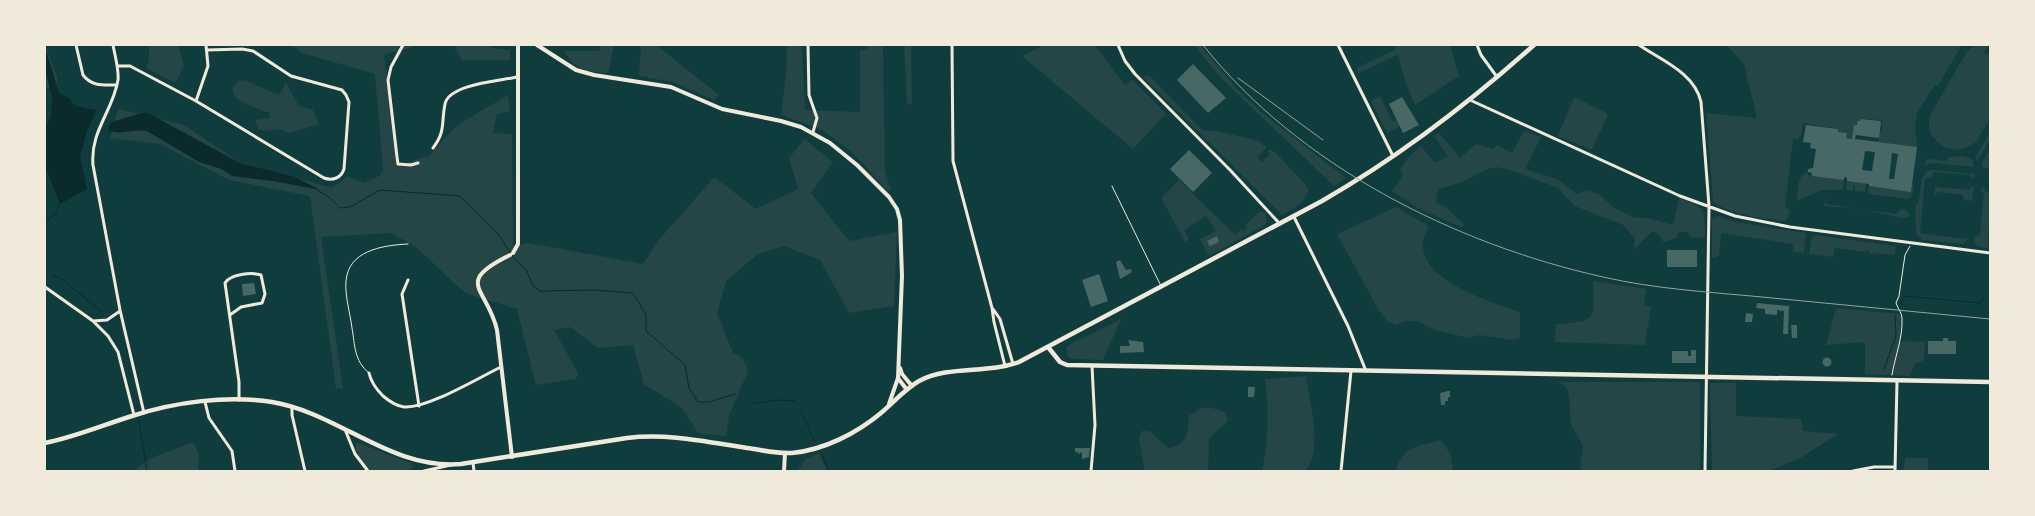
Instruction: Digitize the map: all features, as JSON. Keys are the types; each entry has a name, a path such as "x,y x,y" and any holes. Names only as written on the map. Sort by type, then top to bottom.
{"main road":[{"path":"45,443 134,415 205,402 239,400 263,401 292,407 313,414 381,448 403,456 451,465 626,438 652,436 684,438 786,453 808,450 840,439 861,427 912,386 936,375 1014,364 1048,348 1161,286 1294,217 1359,180 1393,156 1470,100 1534,45"},
{"path":"1048,348 1064,365 1990,382"}],"street":[{"path":"76,45 83,75 86,79 94,84 117,85"},
{"path":"113,45 117,66 117,85 95,136 92,158 120,310 144,413"},
{"path":"196,101 208,70 209,62 206,45"},
{"path":"403,45 391,67 388,80 398,164 418,164"},
{"path":"512,457 496,323 478,287 477,280 486,268 512,254 518,244 518,45"},
{"path":"537,45 576,70 594,75 671,87 722,109 781,121 813,132 857,165 888,197 898,213 902,254 898,378 888,407"},
{"path":"808,45 809,95 818,121 813,132"},
{"path":"952,45 953,162 992,308 1005,366"},
{"path":"1118,45 1125,61 1135,74 1231,171 1280,224"},
{"path":"1338,45 1393,156"},
{"path":"1477,45 1484,60 1497,78"},
{"path":"1638,45 1691,80 1699,94 1709,206 1705,471"},
{"path":"117,66 130,66 196,101 324,178 335,179 343,172 349,100 342,90 291,76 253,51 242,49 207,50"},
{"path":"434,148 442,134 445,104 450,95 461,89 518,77"},
{"path":"1470,100 1680,196 1744,219 1990,253"},
{"path":"1294,217 1348,326 1366,372"},
{"path":"230,315 241,307 262,303 265,294 261,275 230,277 226,280 225,292 239,382 239,400"},
{"path":"408,280 402,294 420,406"},
{"path":"45,286 93,321 112,341 118,352 134,415"},
{"path":"992,308 1000,319 1014,364"},
{"path":"93,321 107,320 120,310"},
{"path":"898,361 902,374 912,386"},
{"path":"1091,471 1095,425 1092,366"},
{"path":"369,373 371,381 388,400 403,406 420,406 501,368"},
{"path":"1341,471 1351,371"},
{"path":"898,378 907,390"},
{"path":"1853,471 1874,467 1895,469 1895,380"},
{"path":"205,402 210,418 232,451 235,471"},
{"path":"292,407 292,415 305,471"},
{"path":"346,432 355,454 368,471"},
{"path":"784,471 786,453"},
{"path":"473,463 474,471"},
{"path":"424,471 451,465"}],"lane":[{"path":"1112,186 1161,286"},
{"path":"369,373 361,367 356,355 346,275 354,262 369,252 386,246 408,244"}],"path":[{"path":"1895,380 1893,363 1900,343 1902,316 1896,303 1899,296 1905,255 1911,243"}],"shaded area":[{"path":"45,45 57,77 57,85 45,89"},
{"path":"149,45 178,45 184,66 175,83 146,68 149,61"},
{"path":"292,45 419,45 384,55 399,165 429,156 456,126 508,95 510,111 497,114 493,133 512,134 513,246 528,243 643,264 659,240 714,177 756,209 798,189 789,158 805,139 833,162 811,193 849,241 897,232 894,306 849,313 820,260 784,246 758,254 726,281 717,313 733,353 743,358 748,371 729,416 726,436 698,433 682,408 644,384 633,345 598,348 570,327 554,330 578,373 576,379 536,385 517,309 465,293 416,247 391,233 321,237 343,389 336,388 310,196 229,180 160,144 110,138 118,109 184,125 239,162 332,188 348,176 364,183 379,176 383,171 375,74 302,53"},
{"path":"454,45 491,45 491,48 510,50 510,60 462,60"},
{"path":"601,45 614,45 608,73 582,69 568,58 564,51 599,51"},
{"path":"641,45 656,45 719,95 714,100 673,82 639,76"},
{"path":"787,45 800,45 802,52 805,110 860,112 860,51 867,49 867,45 883,45 885,171 891,191 887,190 852,152 822,130 781,115"},
{"path":"904,45 911,45 912,105 907,103"},
{"path":"1044,45 1095,45 1125,85 1133,80 1166,114 1133,149 1022,56"},
{"path":"1194,45 1200,45 1238,90 1261,112 1346,178 1334,186 1220,77"},
{"path":"1396,45 1450,45 1459,76 1415,105 1405,81 1398,55 1358,73 1356,68 1395,50"},
{"path":"1727,45 1962,45 1938,86 1935,85 1917,113 1915,125 1917,147 1878,142 1879,131 1884,131 1882,129 1882,120 1861,119 1857,121 1852,139 1846,138 1838,132 1838,129 1803,123 1801,136 1798,139 1793,139 1785,207 1790,210 1785,221 1737,213 1713,201 1706,113 1757,118 1744,64"},
{"path":"1974,45 1989,45 1984,52 1990,55 1990,119 1976,142 1968,147 1960,150 1943,147 1931,135 1929,117 1966,53"},
{"path":"45,47 59,93 69,98 75,106 97,110 87,131 80,157 87,189 60,204 45,166 45,126 51,117 52,97 45,70"},
{"path":"1149,75 1203,131 1216,131 1256,140 1267,147 1257,158 1262,162 1270,154 1267,151 1269,149 1275,152 1306,185 1308,190 1304,199 1282,215 1143,77"},
{"path":"239,80 247,81 276,94 280,94 286,83 299,106 313,110 319,124 290,133 279,129 264,131 258,129 255,121 270,118 270,113 250,106 237,97 233,92 234,86"},
{"path":"1380,96 1393,122 1397,120 1400,126 1387,133 1371,101"},
{"path":"1574,97 1608,114 1592,150 1558,136"},
{"path":"148,113 240,163 295,177 320,190 273,181 232,176 221,169 199,162 147,131 109,131 108,128 112,122"},
{"path":"1524,131 1541,137 1525,169 1559,180 1577,194 1587,190 1598,194 1616,209 1635,218 1648,218 1673,225 1679,198 1695,205 1702,211 1705,221 1705,238 1690,237 1688,232 1678,232 1677,238 1663,242 1659,234 1653,231 1634,249 1635,239 1623,225 1575,206 1558,188 1511,170 1496,167 1487,169 1460,183 1438,189 1436,202 1445,207 1464,224 1463,228 1418,208 1392,191 1403,175 1400,170 1409,156 1421,146 1435,163 1448,156 1434,136 1439,133 1460,158 1476,144 1493,149 1497,145 1512,153"},
{"path":"1990,133 1990,140 1977,161 1975,158"},
{"path":"1990,149 1990,169 1983,168 1982,163"},
{"path":"1964,156 1973,160 1974,167 1934,163 1924,165 1928,159 1947,161 1948,157"},
{"path":"1932,170 1975,174 1974,179 1971,178 1971,175 1933,172 1932,178 1925,178 1920,233 1965,239 1967,235 1967,240 1963,244 1923,240 1916,234 1915,208 1919,200 1922,178 1927,172"},
{"path":"1808,172 1808,175 1844,180 1842,190 1822,190 1797,201 1800,179 1804,173"},
{"path":"1179,180 1235,235 1241,229 1243,231 1247,227 1245,225 1260,211 1265,213 1267,222 1265,225 1208,255 1200,239 1216,231 1206,216 1184,230 1189,239 1185,242 1161,198"},
{"path":"1847,181 1866,183 1865,192 1855,191 1855,186 1853,191 1846,190"},
{"path":"1936,183 1937,187 1970,190 1972,186 1974,187 1972,201 1964,200 1963,195 1937,192 1936,196 1934,196"},
{"path":"1912,185 1914,185 1912,195 1909,199 1868,194 1869,186 1911,191"},
{"path":"1984,187 1985,191 1990,192 1988,248 1977,246 1974,242 1975,236 1980,235 1984,193 1980,191"},
{"path":"1825,199 1826,204 1861,209 1824,206"},
{"path":"1396,207 1429,226 1423,243 1426,259 1436,272 1469,293 1520,312 1520,338 1512,340 1479,335 1469,338 1435,330 1418,321 1405,321 1397,325 1387,321 1378,309 1337,234"},
{"path":"1861,209 1896,214 1902,209 1910,215 1902,218"},
{"path":"1719,216 1735,222 1806,233 1804,253 1793,252 1793,244 1721,233 1719,255 1716,258 1712,257 1712,220"},
{"path":"1815,235 1896,246 1895,255 1869,253 1869,250 1866,252 1835,248 1833,257 1809,254 1812,237"},
{"path":"1593,281 1646,289 1644,305 1651,307 1645,345 1555,342 1556,324 1580,322 1587,320 1591,316 1593,311"},
{"path":"1836,308 1901,314 1900,341 1925,342 1924,360 1915,364 1910,376 1865,374 1865,342 1826,345"},
{"path":"1121,319 1103,360 1068,357 1066,348 1069,345"},
{"path":"1306,376 1314,425 1314,451 1311,462 1305,471 1262,471 1268,425 1265,379"},
{"path":"1557,382 1700,382 1700,471 1582,471 1583,449 1574,431 1568,391 1566,386"},
{"path":"1710,383 1736,383 1736,416 1801,419 1803,431 1838,434 1800,458 1769,471 1712,471"},
{"path":"1209,407 1224,412 1228,419 1209,438 1208,471 1145,471 1139,439 1142,431 1149,431 1168,448 1175,446 1180,444 1186,437 1189,416 1199,409"},
{"path":"1441,440 1451,455 1453,471 1395,471 1403,456 1412,448"},
{"path":"194,443 199,454 198,471 133,471 151,458"},
{"path":"356,443 411,463 414,467 406,471 371,471 357,454"},
{"path":"819,453 827,471 797,471 806,459"},
{"path":"1905,458 1928,458 1928,471 1904,471"}],"building":[{"path":"1193,64 1226,98 1208,113 1177,80"},
{"path":"1402,97 1419,125 1403,133 1389,104"},
{"path":"1861,119 1881,121 1879,138 1856,135 1855,139 1917,147 1911,192 1869,186 1869,184 1847,181 1847,178 1844,177 1844,180 1812,176 1812,173 1808,172 1808,169 1813,168 1816,149 1810,148 1811,143 1803,142 1806,125 1838,129 1838,132 1847,133 1846,138 1852,139 1854,125 1857,125 1857,121","holes":["1865,151 1875,152 1872,171 1862,170","1892,153 1898,154 1894,179 1889,179"]},
{"path":"1189,150 1212,173 1193,192 1170,169"},
{"path":"1217,236 1219,242 1210,246 1207,241"},
{"path":"1667,250 1697,250 1697,267 1667,267"},
{"path":"1120,260 1126,270 1131,269 1132,272 1120,279 1116,262"},
{"path":"1099,274 1108,301 1091,307 1082,280"},
{"path":"254,283 256,294 243,296 242,284"},
{"path":"1757,303 1789,306 1788,334 1783,334 1784,311 1777,310 1777,315 1765,314 1765,309 1756,308"},
{"path":"1746,313 1753,314 1752,322 1745,322"},
{"path":"1791,325 1797,325 1797,338 1792,338"},
{"path":"1943,338 1948,338 1948,341 1956,341 1956,354 1928,354 1928,341 1943,341"},
{"path":"1128,340 1143,342 1144,352 1120,353 1120,346 1130,346"},
{"path":"1691,350 1696,350 1696,363 1672,363 1672,351 1688,351 1688,356 1691,356"},
{"path":"1827,357 1832,362 1827,367 1822,362"},
{"path":"1248,387 1255,387 1254,397 1248,397"},
{"path":"1450,391 1450,397 1448,397 1448,401 1445,401 1445,405 1441,405 1440,393"},
{"path":"1075,448 1090,448 1089,457 1082,459 1082,452 1078,454 1078,452 1075,452"}],"waterway":[{"path":"317,190 329,197 340,208 350,207 380,190 460,196 499,235 515,260 526,269 533,286 540,291 594,290 633,293 646,315 646,331 685,365 689,388 698,402 709,402 735,394"},
{"path":"45,222 56,214 60,202"},
{"path":"53,275 63,280 102,312"},
{"path":"1901,303 1905,296 1980,303 1984,297"},
{"path":"1884,369 1896,336 1895,316"},
{"path":"754,403 781,400 795,401"},
{"path":"801,411 815,441"},
{"path":"139,421 147,471"},
{"path":"821,453 829,471"}],"railway":[{"path":"1203,45 1242,88 1285,128 1333,163 1384,194 1437,221 1492,244 1547,263 1603,277 1642,284 1702,292 1990,319"},
{"path":"1238,78 1323,140"}]}
